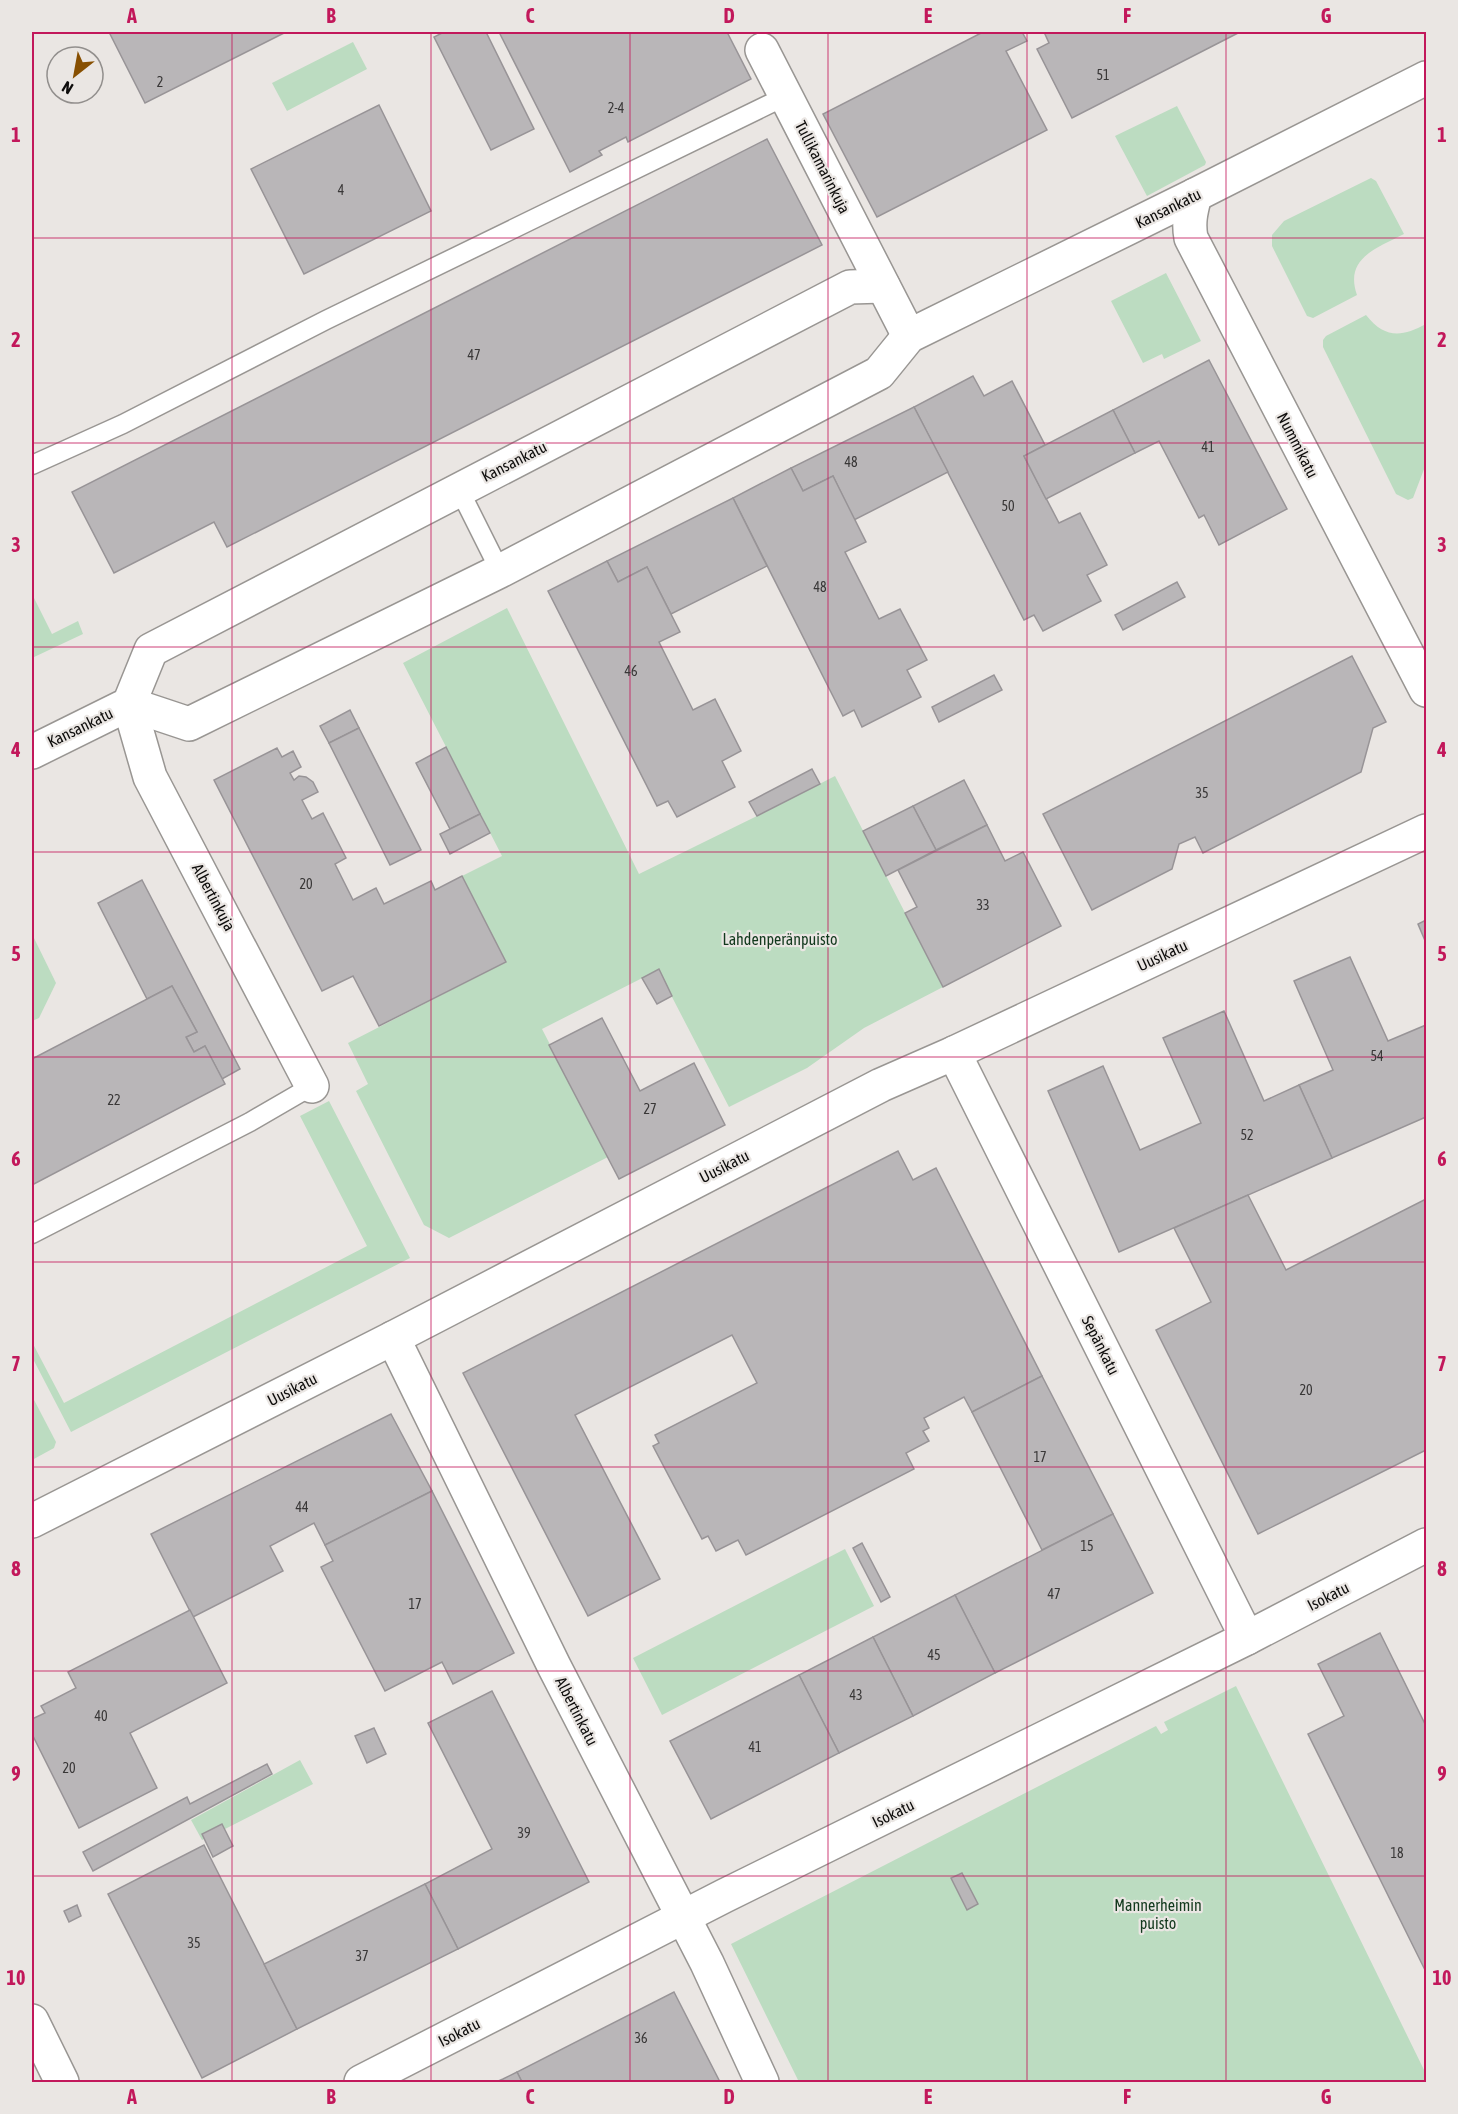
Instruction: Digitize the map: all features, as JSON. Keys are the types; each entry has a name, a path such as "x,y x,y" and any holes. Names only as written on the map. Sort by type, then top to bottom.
{"street":[{"name":"Tullikamarinkuja","path":"762,50 883,286"},
{"name":"Kansankatu","path":"129,704 189,723 500,571 879,372 909,336 1196,195 1426,78"},
{"name":"Nummikatu","path":"1196,195 1190,212 1191,238 1426,690"},
{"name":"Kansankatu","path":"32,752 129,704 151,650 850,287 883,286"},
{"path":"883,286 909,336"},
{"name":"Albertinkuja","path":"129,704 150,777 312,1086"},
{"name":"Uusikatu","path":"32,1521 393,1338 880,1085 954,1053 1426,831"},
{"name":"Sepänkatu","path":"954,1053 1247,1638"},
{"name":"Albertinkatu","path":"393,1338 565,1686 707,1963 762,2082"},
{"name":"Isokatu","path":"361,2082 683,1918 1247,1638 1426,1545"},
{"path":"32,2021 62,2082"}],"lane":[{"path":"32,465 123,424 326,320 786,96"},
{"path":"459,489 500,571"},
{"path":"32,1234 250,1122 312,1086"}],"green space":[{"path":"353,42 367,69 287,111 272,83"},
{"path":"1177,106 1206,162 1205,165 1147,196 1115,136"},
{"path":"1371,178 1376,181 1404,234 1374,250 1359,263 1354,282 1357,295 1313,318 1307,316 1272,246 1272,235 1284,221"},
{"path":"1166,273 1201,341 1164,359 1162,354 1143,363 1111,301"},
{"path":"1366,315 1373,323 1387,332 1401,333 1426,324 1426,464 1413,498 1408,500 1396,494 1323,347 1323,340 1326,336"},
{"path":"32,594 52,634 78,621 83,634 32,658"},
{"name":"Lahdenperänpuisto","path":"507,608 639,874 835,776 943,987 864,1028 807,1068 729,1107 658,970 542,1029 608,1157 449,1238 424,1225 356,1091 368,1084 348,1043 506,962 462,876 502,856 403,663"},
{"path":"32,934 56,983 39,1018 32,1021"},
{"path":"329,1101 410,1258 71,1432 32,1357 32,1342 64,1403 367,1246 300,1116"},
{"path":"32,1396 56,1442 54,1448 32,1460"},
{"path":"845,1549 874,1606 662,1715 633,1658"},
{"name":"Mannerheimin puisto","path":"1236,1686 1426,2074 1426,2082 799,2082 731,1944 1156,1726 1161,1734 1168,1730 1164,1722"},
{"path":"300,1760 313,1784 225,1829 222,1824 202,1834 204,1839 202,1840 191,1820"}],"building":[{"path":"109,32 286,32 145,103"},
{"path":"444,32 486,32 534,129 491,150 434,37"},
{"path":"499,32 727,32 751,79 628,142 626,137 599,151 602,155 570,172"},
{"path":"983,32 1022,32 1027,41 1006,51 1047,130 877,217 823,114"},
{"path":"1044,32 1240,32 1072,118 1037,49 1049,43"},
{"path":"379,105 431,211 304,274 251,169"},
{"path":"767,139 822,245 227,547 214,522 114,573 72,492"},
{"path":"1209,360 1287,509 1219,545 1204,515 1199,518 1159,441 1135,453 1113,410"},
{"path":"973,376 984,396 1012,381 1045,445 1024,456 1059,523 1080,513 1107,565 1087,575 1101,601 1043,631 1034,615 1024,620 914,407"},
{"path":"914,407 948,472 854,520 833,476 803,491 791,468"},
{"path":"1113,410 1135,453 1046,499 1024,456"},
{"path":"791,468 803,491 833,476 866,542 845,552 879,619 900,609 927,660 907,670 921,697 862,727 854,710 843,716 733,498"},
{"path":"733,498 767,566 671,614 647,567 618,582 607,561"},
{"path":"607,561 618,582 647,567 680,632 659,642 693,710 715,699 741,751 722,761 735,787 677,817 668,801 657,806 548,591"},
{"path":"1177,582 1185,597 1123,630 1115,615"},
{"path":"1352,656 1386,722 1373,728 1361,772 1203,853 1195,837 1179,844 1172,869 1092,910 1043,814"},
{"path":"994,675 1002,690 939,722 932,707"},
{"path":"350,710 359,728 329,743 320,726"},
{"path":"359,728 421,850 390,865 329,743"},
{"path":"446,747 480,814 450,829 416,763"},
{"path":"277,748 282,757 293,751 301,767 290,773 294,780 299,776 306,777 313,782 318,792 302,800 312,819 323,813 346,858 335,864 353,900 376,888 384,904 431,881 435,890 462,876 506,962 379,1026 353,976 322,991 214,780"},
{"path":"812,769 820,784 757,816 749,802"},
{"path":"964,780 987,825 936,850 913,806"},
{"path":"913,806 936,850 886,876 863,831"},
{"path":"480,814 490,833 450,854 440,834"},
{"path":"987,825 1005,861 1023,852 1061,926 943,987 905,913 917,907 898,870"},
{"path":"142,880 240,1069 222,1079 205,1046 194,1052 186,1037 197,1032 172,986 147,999 98,903"},
{"path":"1426,920 1426,943 1418,924"},
{"path":"1350,957 1388,1041 1426,1025 1426,1117 1332,1158 1299,1085 1333,1070 1294,981"},
{"path":"659,969 672,996 657,1004 642,978"},
{"path":"172,986 197,1032 186,1037 194,1052 205,1046 225,1084 32,1185 32,1059"},
{"path":"1224,1011 1264,1101 1299,1085 1332,1158 1119,1252 1048,1091 1103,1066 1140,1150 1201,1123 1163,1038"},
{"path":"602,1018 640,1091 694,1063 725,1125 619,1179 549,1045"},
{"path":"898,1151 913,1180 936,1168 1042,1376 972,1412 964,1397 924,1418 929,1428 923,1431 929,1441 906,1453 914,1469 746,1555 738,1540 716,1551 708,1536 702,1539 653,1446 659,1443 655,1435 757,1383 732,1335 575,1415 660,1579 588,1616 463,1373"},
{"path":"1248,1195 1286,1270 1426,1199 1426,1450 1258,1534 1156,1330 1211,1302 1174,1228"},
{"path":"1042,1376 1113,1514 1042,1550 972,1412"},
{"path":"391,1414 432,1491 325,1545 314,1523 270,1546 283,1571 193,1617 151,1534"},
{"path":"432,1491 514,1653 453,1684 442,1662 385,1691 321,1567 333,1561 325,1545"},
{"path":"1113,1514 1153,1593 995,1673 955,1595"},
{"path":"862,1543 890,1597 881,1602 853,1548"},
{"path":"955,1595 995,1673 913,1716 873,1637"},
{"path":"190,1610 227,1683 130,1733 157,1788 79,1828 32,1734 32,1719 45,1713 41,1706 76,1688 68,1672"},
{"path":"1380,1633 1426,1726 1426,1972 1308,1734 1344,1716 1318,1664"},
{"path":"873,1637 913,1716 839,1753 799,1675"},
{"path":"799,1675 839,1753 711,1819 670,1741"},
{"path":"492,1691 589,1882 458,1949 425,1884 492,1849 428,1723"},
{"path":"374,1728 386,1754 367,1763 355,1736"},
{"path":"267,1764 272,1774 93,1871 83,1852 187,1797 190,1804"},
{"path":"222,1824 233,1846 213,1857 202,1834"},
{"path":"204,1845 297,2029 202,2078 108,1894"},
{"path":"962,1873 978,1904 967,1910 951,1878"},
{"path":"425,1884 458,1949 297,2029 264,1964"},
{"path":"77,1905 81,1916 69,1922 64,1911"},
{"path":"674,1992 720,2082 522,2082 517,2072"},
{"path":"517,2072 522,2082 496,2082 503,2079"}]}
